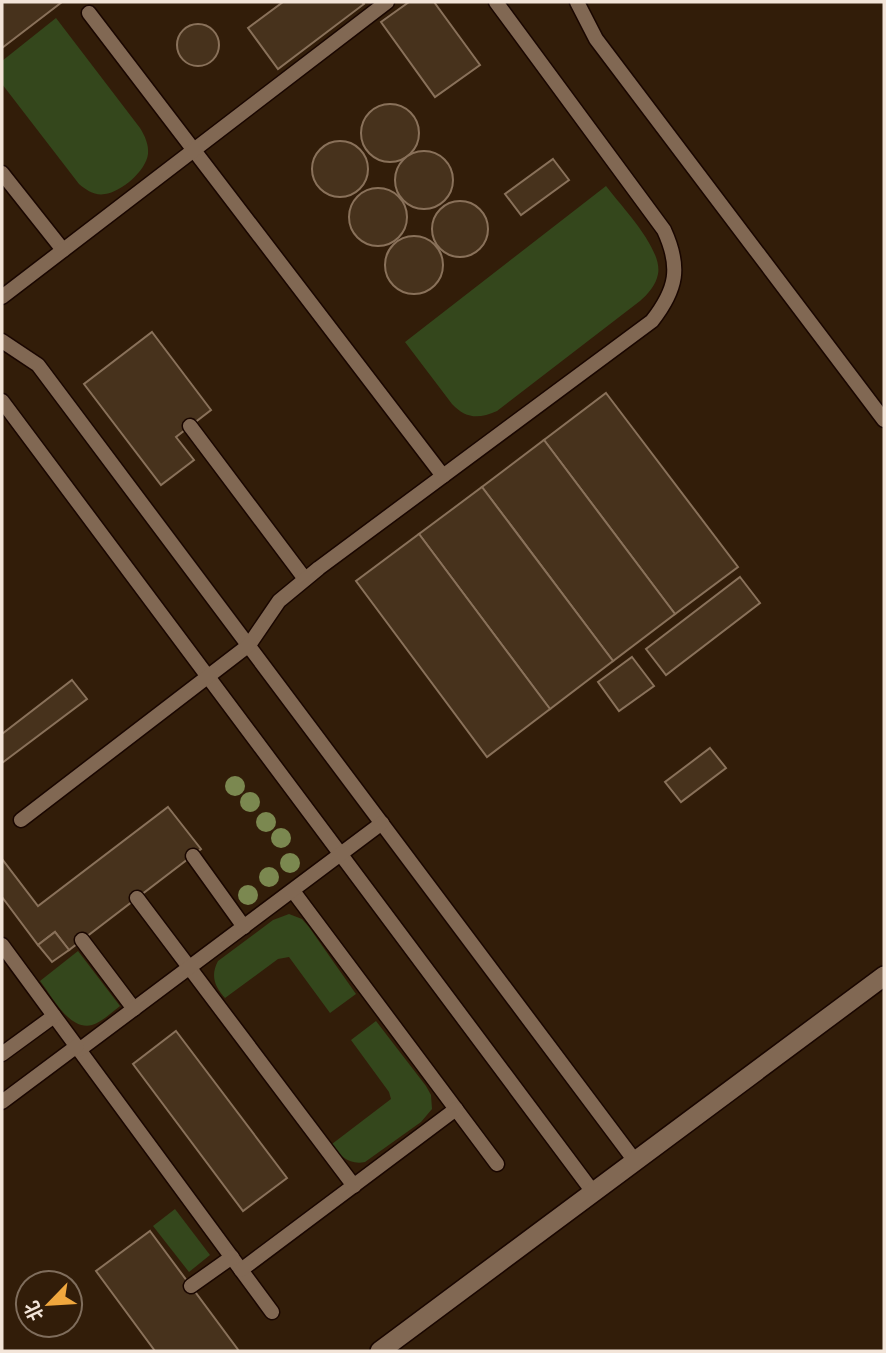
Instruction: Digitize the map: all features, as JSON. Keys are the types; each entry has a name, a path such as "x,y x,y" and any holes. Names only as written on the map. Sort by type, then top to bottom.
{"street":[{"path":"380,1351 884,976"}],"lane":[{"path":"2,297 387,2"},
{"path":"21,820 248,645 279,601 305,579 652,321 671,292 675,276 674,258 664,230 496,2"},
{"path":"577,2 596,39 884,420"},
{"path":"89,13 443,476"},
{"path":"2,173 63,250"},
{"path":"2,341 38,365 635,1161"},
{"path":"2,401 593,1192"},
{"path":"190,426 305,579"},
{"path":"2,1102 134,1009 382,824"},
{"path":"192,856 244,927"},
{"path":"293,891 497,1164"},
{"path":"137,898 354,1186"},
{"path":"82,940 134,1009"},
{"path":"2,945 272,1312"},
{"path":"2,1054 54,1016"},
{"path":"241,1270 456,1109"},
{"path":"191,1286 232,1257"}],"green space":[{"path":"56,18 140,128 148,147 146,161 138,174 111,192 94,193 79,184 2,84 2,61"},
{"path":"606,186 648,240 658,264 654,286 640,301 497,411 479,416 462,413 452,404 405,342"},
{"path":"289,914 302,919 309,927 356,994 330,1013 289,957 278,959 225,998 216,985 214,972 218,961 273,920"},
{"path":"78,951 120,1006 92,1025 76,1023 69,1018 40,981"},
{"path":"376,1021 426,1086 431,1095 432,1109 421,1122 365,1162 355,1162 338,1153 332,1144 391,1099 389,1092 351,1040"},
{"path":"175,1209 210,1255 189,1272 153,1226"}],"building":[{"path":"2,2 62,2 2,48"},
{"path":"283,2 364,4 278,69 248,28"},
{"path":"409,2 434,2 480,65 435,97 381,22"},
{"path":"198,24 213,30 219,45 213,60 198,66 183,60 177,45 183,30"},
{"path":"390,104 406,109 414,117 419,133 414,149 406,157 390,162 374,157 366,149 361,133 366,117 374,109"},
{"path":"334,141 346,141 356,145 364,153 368,169 364,185 356,193 346,197 334,197 324,193 316,185 312,175 312,163 316,153 324,145"},
{"path":"424,151 440,156 448,164 453,180 448,196 440,204 424,209 408,204 400,196 395,180 400,164 408,156"},
{"path":"553,159 569,180 521,215 505,194"},
{"path":"378,188 394,193 402,201 407,217 402,233 394,241 378,246 362,241 354,233 349,217 354,201 362,193"},
{"path":"454,201 466,201 476,205 484,213 488,229 484,245 476,253 466,257 454,257 444,253 436,245 432,235 432,223 436,213 444,205"},
{"path":"414,236 430,241 438,249 443,265 438,281 430,289 414,294 398,289 390,281 385,265 390,249 398,241"},
{"path":"152,332 211,410 176,437 194,460 161,485 84,384"},
{"path":"606,393 738,567 675,614 544,440"},
{"path":"544,440 675,614 613,661 482,487"},
{"path":"482,487 613,661 550,709 419,534"},
{"path":"419,534 550,709 487,757 356,581"},
{"path":"740,577 760,603 666,675 646,649"},
{"path":"632,657 654,686 619,711 598,682"},
{"path":"72,680 87,699 2,763 2,734"},
{"path":"710,748 726,768 681,802 665,782"},
{"path":"168,807 201,849 69,950 55,932 38,945 2,897 2,859 38,906"},
{"path":"55,932 69,950 52,962 38,945"},
{"path":"176,1031 287,1178 243,1211 133,1064"},
{"path":"150,1231 239,1351 155,1351 96,1271"}]}
